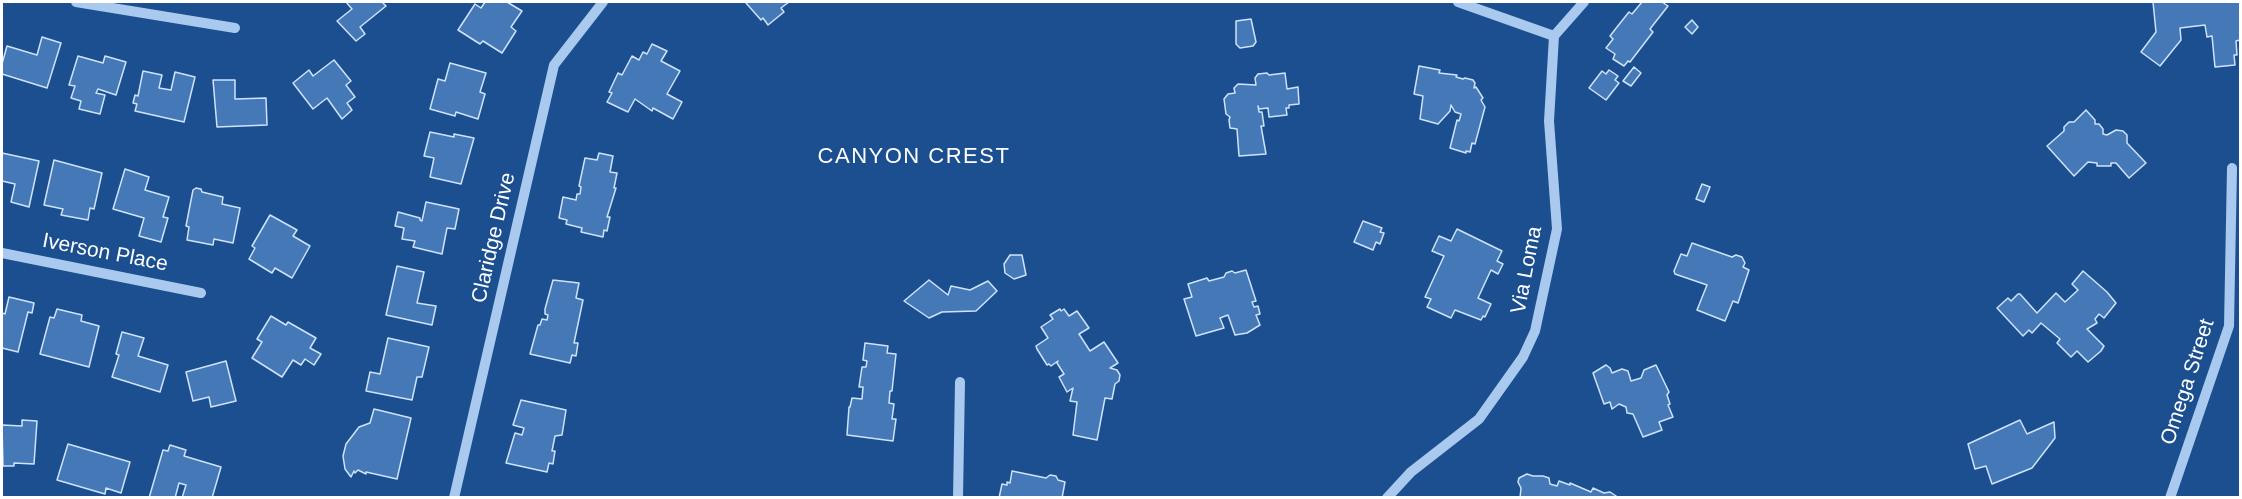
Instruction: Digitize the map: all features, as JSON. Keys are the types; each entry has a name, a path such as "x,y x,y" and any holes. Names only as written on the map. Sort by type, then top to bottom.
{"street":[{"path":"76,2 235,28"},
{"name":"Claridge Drive","path":"454,498 554,65 603,2"},
{"path":"1458,2 1554,36 1584,2"},
{"name":"Via Loma","path":"1387,498 1411,472 1479,419 1524,357 1535,331 1557,229 1549,121 1554,36"},
{"name":"Omega Street","path":"2170,498 2229,326 2232,168"},
{"name":"Iverson Place","path":"2,253 201,293"},
{"path":"958,498 960,382"}],"building":[{"path":"346,2 382,2 386,6 360,27 365,34 356,41 337,21 352,9"},
{"path":"485,2 507,2 522,11 511,27 516,31 502,53 483,41 480,44 458,30 475,4 481,8"},
{"path":"789,2 781,8 784,12 768,25 746,3"},
{"path":"1642,2 1662,2 1668,6 1650,29 1653,32 1630,62 1628,61 1624,66 1613,59 1615,54 1606,48 1613,39 1610,36 1617,27 1629,12 1632,14"},
{"path":"2153,2 2240,2 2240,40 2236,41 2235,65 2215,67 2212,36 2207,37 2205,25 2180,28 2181,40 2160,66 2141,52 2156,32"},
{"path":"1251,19 1256,42 1253,46 1240,48 1236,44 1236,21"},
{"path":"1692,20 1698,27 1692,34 1685,27"},
{"path":"42,37 61,43 47,88 2,74 7,46 37,55"},
{"path":"652,44 667,51 661,61 680,71 667,94 682,102 673,119 653,108 652,111 635,99 628,112 607,102 618,73 622,75 632,56 639,60 643,52 647,54"},
{"path":"78,56 103,63 105,56 126,62 116,95 98,89 96,93 105,95 100,114 79,109 81,101 71,98 75,86 69,85"},
{"path":"334,60 351,81 346,85 355,97 347,103 352,110 342,119 327,98 313,109 293,83 309,70 313,76"},
{"path":"450,63 486,73 480,92 485,94 478,119 456,112 455,116 430,109 438,79 445,81"},
{"path":"1419,66 1440,70 1439,73 1457,75 1456,77 1473,80 1475,83 1474,88 1476,87 1483,98 1481,100 1485,107 1475,144 1472,143 1470,152 1450,148 1457,120 1459,121 1461,114 1455,112 1451,105 1450,111 1438,124 1420,119 1423,96 1414,94"},
{"path":"1634,67 1641,73 1631,86 1623,81"},
{"path":"1609,70 1618,76 1615,80 1619,83 1606,100 1589,88 1602,71 1606,74"},
{"path":"143,71 162,75 159,88 171,90 175,72 195,77 184,122 135,111 137,104 133,103 135,95 138,96"},
{"path":"1267,73 1269,75 1285,73 1287,89 1298,87 1299,104 1289,105 1289,108 1286,108 1287,115 1269,117 1268,108 1259,109 1258,106 1259,112 1262,112 1264,126 1261,126 1266,154 1239,156 1237,129 1230,128 1230,117 1226,114 1224,99 1228,94 1235,93 1234,88 1238,84 1256,85 1255,78 1258,74"},
{"path":"213,80 235,80 235,99 266,98 267,125 217,127"},
{"path":"2086,110 2095,120 2095,124 2099,124 2103,129 2103,134 2107,135 2116,130 2123,131 2127,135 2127,143 2146,163 2129,178 2116,163 2111,163 2111,166 2097,166 2097,163 2088,162 2074,176 2047,146 2064,131 2064,127 2069,122 2074,122"},
{"path":"430,132 474,138 461,184 430,177 434,158 424,156"},
{"path":"2,153 39,161 29,207 11,202 15,184 2,181"},
{"path":"599,153 613,156 610,172 617,173 614,188 616,188 607,217 610,217 607,231 604,230 603,237 581,232 582,228 566,224 567,220 559,218 563,197 576,200 577,194 580,194 581,187 579,186 585,158 597,160"},
{"path":"54,160 102,173 94,209 90,208 88,220 61,215 63,209 44,205"},
{"path":"125,169 149,177 145,190 169,197 163,217 168,218 161,242 139,236 144,218 113,209"},
{"path":"1702,184 1710,187 1704,202 1696,199"},
{"path":"201,189 202,192 223,197 222,204 240,208 233,243 214,239 213,245 187,240 189,227 186,226 193,190"},
{"path":"426,202 459,209 455,229 447,228 442,254 413,247 415,241 402,239 404,228 395,226 398,212 420,218 422,221"},
{"path":"270,215 297,230 293,236 310,246 292,278 275,268 272,273 249,259 255,248 252,246"},
{"path":"1363,221 1382,228 1380,232 1384,233 1380,244 1376,242 1373,250 1354,242"},
{"path":"1457,229 1502,251 1497,261 1503,264 1498,274 1491,270 1478,298 1491,304 1485,317 1483,316 1481,320 1455,310 1451,318 1427,307 1431,299 1425,297 1444,256 1432,251 1439,236 1451,241"},
{"path":"1692,243 1732,257 1736,255 1742,257 1745,263 1743,267 1749,270 1738,303 1733,301 1725,321 1697,310 1707,285 1675,274 1674,271 1681,254 1687,256"},
{"path":"1010,255 1022,255 1026,275 1014,279 1005,273 1004,264"},
{"path":"397,266 424,272 417,303 436,306 432,325 386,315"},
{"path":"1246,270 1256,301 1252,302 1254,307 1258,306 1260,314 1256,315 1260,325 1247,333 1235,335 1228,315 1220,318 1224,328 1196,336 1184,299 1192,297 1188,284 1207,278 1209,281 1224,277 1226,273 1232,271 1235,273"},
{"path":"2083,271 2116,303 2104,318 2099,314 2095,319 2097,323 2087,329 2104,346 2088,362 2077,351 2071,357 2057,343 2060,339 2041,323 2032,333 2029,330 2023,336 1997,308 2008,298 2011,301 2018,294 2037,313 2056,293 2065,302 2078,290 2072,284"},
{"path":"553,280 579,283 576,298 583,300 574,343 578,343 576,356 572,355 570,363 530,354 538,325 542,319 547,320 548,315 545,314 545,309"},
{"path":"929,280 948,295 951,286 970,290 988,281 997,291 976,311 942,312 929,318 904,301"},
{"path":"9,297 34,303 32,313 28,312 18,352 2,348 2,313 5,314"},
{"path":"57,309 82,315 81,321 99,326 89,367 40,354 50,317 54,318"},
{"path":"1060,309 1061,311 1064,309 1069,316 1077,311 1089,328 1079,334 1090,351 1104,342 1118,363 1110,368 1117,370 1120,375 1119,381 1115,384 1112,399 1105,398 1097,440 1073,435 1077,402 1070,401 1073,388 1067,392 1059,377 1064,374 1058,361 1051,366 1047,365 1036,346 1048,338 1041,327 1053,319 1050,315"},
{"path":"271,316 286,325 288,322 316,338 310,348 321,354 314,365 305,359 301,365 293,360 282,377 252,358 262,342 257,339"},
{"path":"122,332 144,338 138,356 168,365 160,392 112,377 119,355 116,354"},
{"path":"388,338 429,347 422,377 417,377 412,400 366,391 370,372 380,374"},
{"path":"865,343 888,346 887,353 896,354 889,403 894,404 892,419 896,419 893,441 847,435 852,398 862,399 863,387 859,387 862,367 866,367 867,361 863,360"},
{"path":"226,361 236,401 211,407 209,397 193,401 186,372"},
{"path":"1606,365 1612,373 1622,369 1628,371 1631,381 1641,378 1644,370 1656,365 1669,392 1667,395 1670,404 1668,405 1673,417 1659,422 1662,430 1643,437 1633,414 1627,413 1626,407 1619,404 1612,409 1610,402 1604,404 1593,373"},
{"path":"521,400 566,410 562,435 555,436 552,451 555,451 553,464 549,463 547,472 506,463 515,433 522,435 524,428 513,425"},
{"path":"374,409 411,418 397,479 366,472 366,474 358,470 355,473 354,471 351,477 345,469 343,456 346,444 359,427 370,423"},
{"path":"22,420 37,421 34,464 14,463 14,466 3,466 2,425 22,426"},
{"path":"2020,420 2027,434 2054,422 2055,438 2032,468 1992,484 1986,466 1975,469 1968,444"},
{"path":"68,444 130,462 121,493 106,488 105,494 57,480"},
{"path":"170,445 186,450 184,456 221,467 212,498 182,498 186,485 179,483 175,498 149,498 163,450 168,451"},
{"path":"1012,471 1046,478 1050,475 1056,476 1058,480 1065,482 1062,498 999,498 1002,484 1010,483"},
{"path":"1527,474 1549,478 1550,484 1557,486 1559,481 1570,485 1570,483 1591,492 1593,488 1604,493 1610,492 1619,498 1520,498 1519,478"}],"district":[{"name":"CANYON CREST","path":"914,157"}]}
